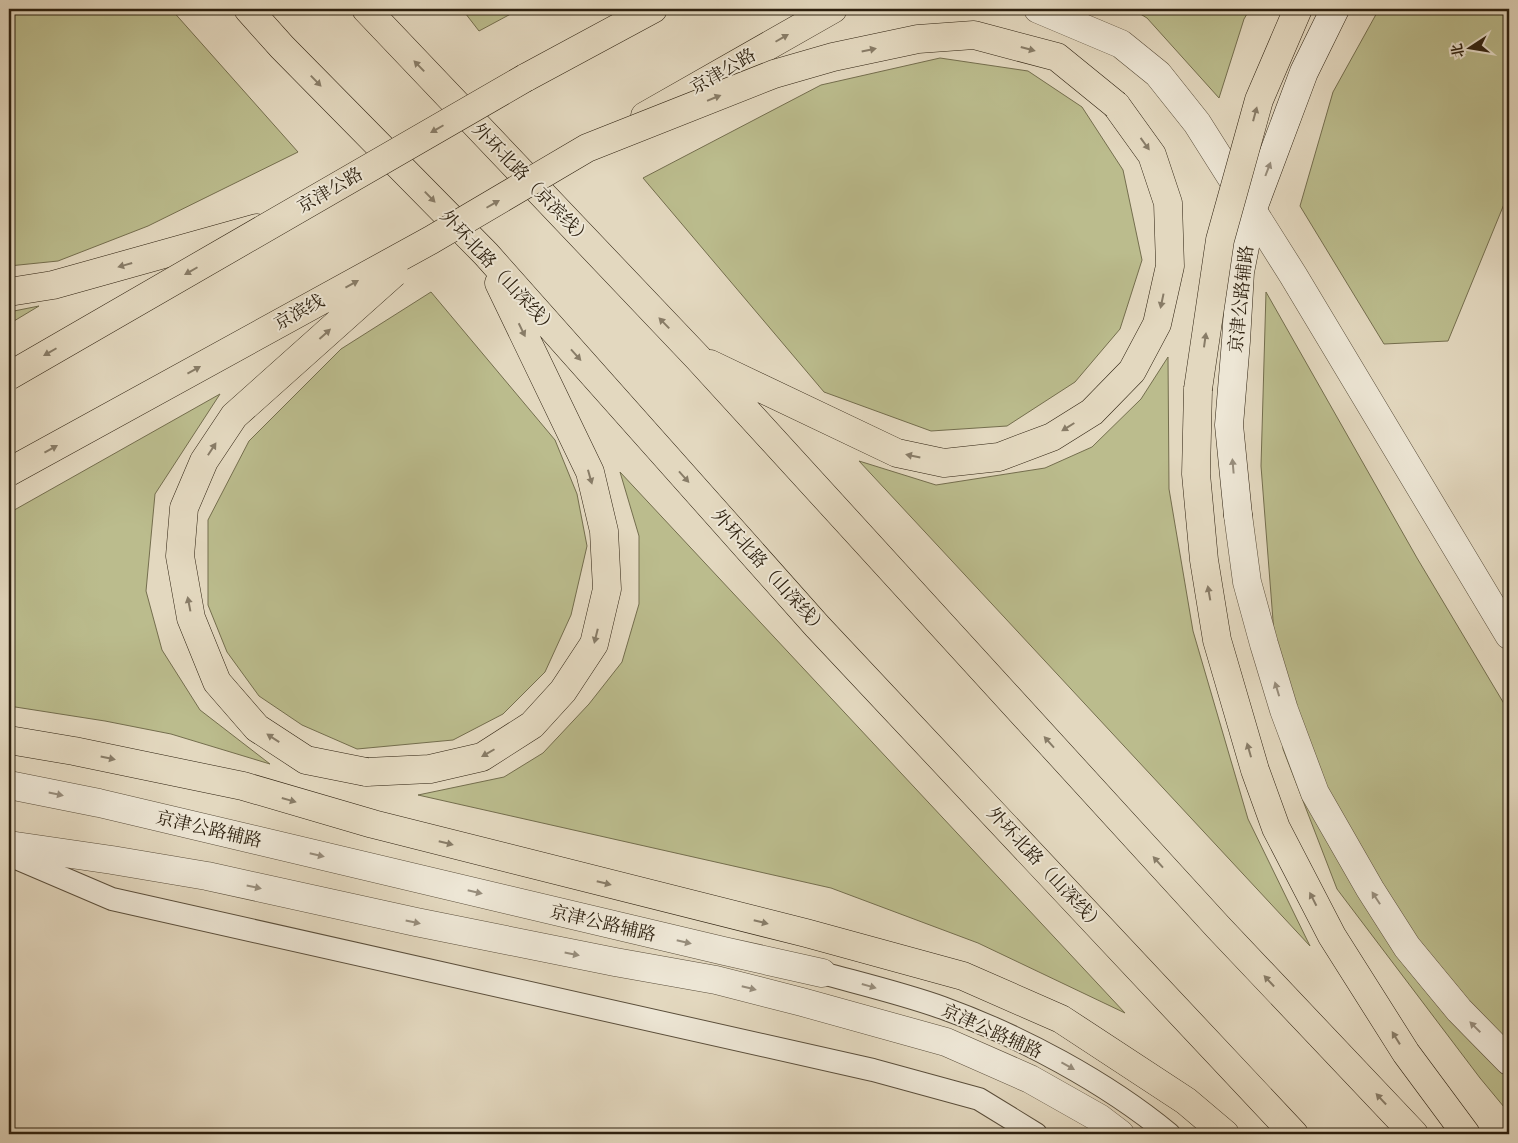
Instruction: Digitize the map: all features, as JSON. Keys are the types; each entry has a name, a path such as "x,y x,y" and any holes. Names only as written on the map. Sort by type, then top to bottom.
{"highway":[{"path":"232,9 282,46"},
{"name":"外环北路（山深线）","path":"248,9 486,254 817,626 1294,1134"},
{"name":"外环北路（京滨线）","path":"366,9 698,358"},
{"path":"381,9 392,37"},
{"path":"525,78 615,9"},
{"name":"京津公路","path":"9,376 525,78 653,9"},
{"name":"京津公路","path":"587,148 833,9"},
{"path":"1298,9 1259,100 1220,240 1198,389 1196,474 1204,560 1218,640 1255,770 1276,828 1332,936 1406,1053 1466,1134"},
{"path":"587,148 774,74 832,57 918,39 974,35 1056,57 1116,105 1152,155 1168,203 1170,266 1157,324 1132,371 1092,412 1052,437 1000,457 944,463 897,453 698,358"},
{"name":"京滨线","path":"9,472 431,240 587,148"},
{"path":"9,292 53,284 273,223"},
{"path":"431,240 234,416 204,461 184,508 180,556 191,618 217,682 257,728 306,760 366,772 430,769 482,757 532,725 564,691 594,644 607,589 604,531 590,472 486,254"},
{"path":"698,358 1218,927 1414,1134"},
{"path":"9,740 74,751 243,786 373,824 806,933 963,976 1061,1019 1186,1101 1225,1134"}],"street":[{"path":"1038,9 1121,44 1158,74 1197,123 1303,292 1509,635"},
{"name":"京津公路辅路","path":"1335,9 1304,72 1252,211 1240,272 1229,425 1247,582 1284,710 1315,793 1370,889 1407,947 1459,1010 1509,1061"},
{"name":"京津公路辅路","path":"9,785 99,803 724,951 822,972 942,1008 1004,1033 1070,1067 1147,1116 1169,1134"},
{"path":"9,845 207,876 425,924 716,980 802,1002 946,1042 1030,1079 1099,1118 1120,1134"},
{"path":"9,855 112,899 873,1070 979,1100 1036,1134"},
{"path":"716,980 724,951"}],"green space":[{"path":"9,9 171,9 298,152 148,226 58,261 9,266"},
{"path":"462,9 520,9 479,31"},
{"path":"1132,9 1250,9 1244,19 1219,98 1147,18"},
{"path":"1379,9 1509,9 1509,192 1448,341 1384,344 1300,206 1333,92"},
{"path":"940,58 1028,71 1082,107 1123,170 1142,260 1120,329 1075,382 1007,426 931,431 824,392 643,178 821,85"},
{"path":"431,292 555,440 577,494 587,546 571,615 545,672 503,714 453,740 357,749 302,725 259,696 227,652 208,605 208,520 249,441 341,349"},
{"path":"1266,292 1417,558 1509,712 1509,1113 1480,1078 1337,889 1283,749 1261,466"},
{"path":"39,306 9,324 9,312"},
{"path":"1168,357 1169,489 1193,631 1248,819 1310,946 859,461 936,485 1045,468 1092,447 1141,399"},
{"path":"220,394 155,494 146,591 162,650 200,710 270,764 171,734 105,721 9,706 9,513"},
{"path":"620,472 1125,1013 978,943 831,888 418,795 504,777 543,753 589,704 622,662 639,604 639,536"}]}
